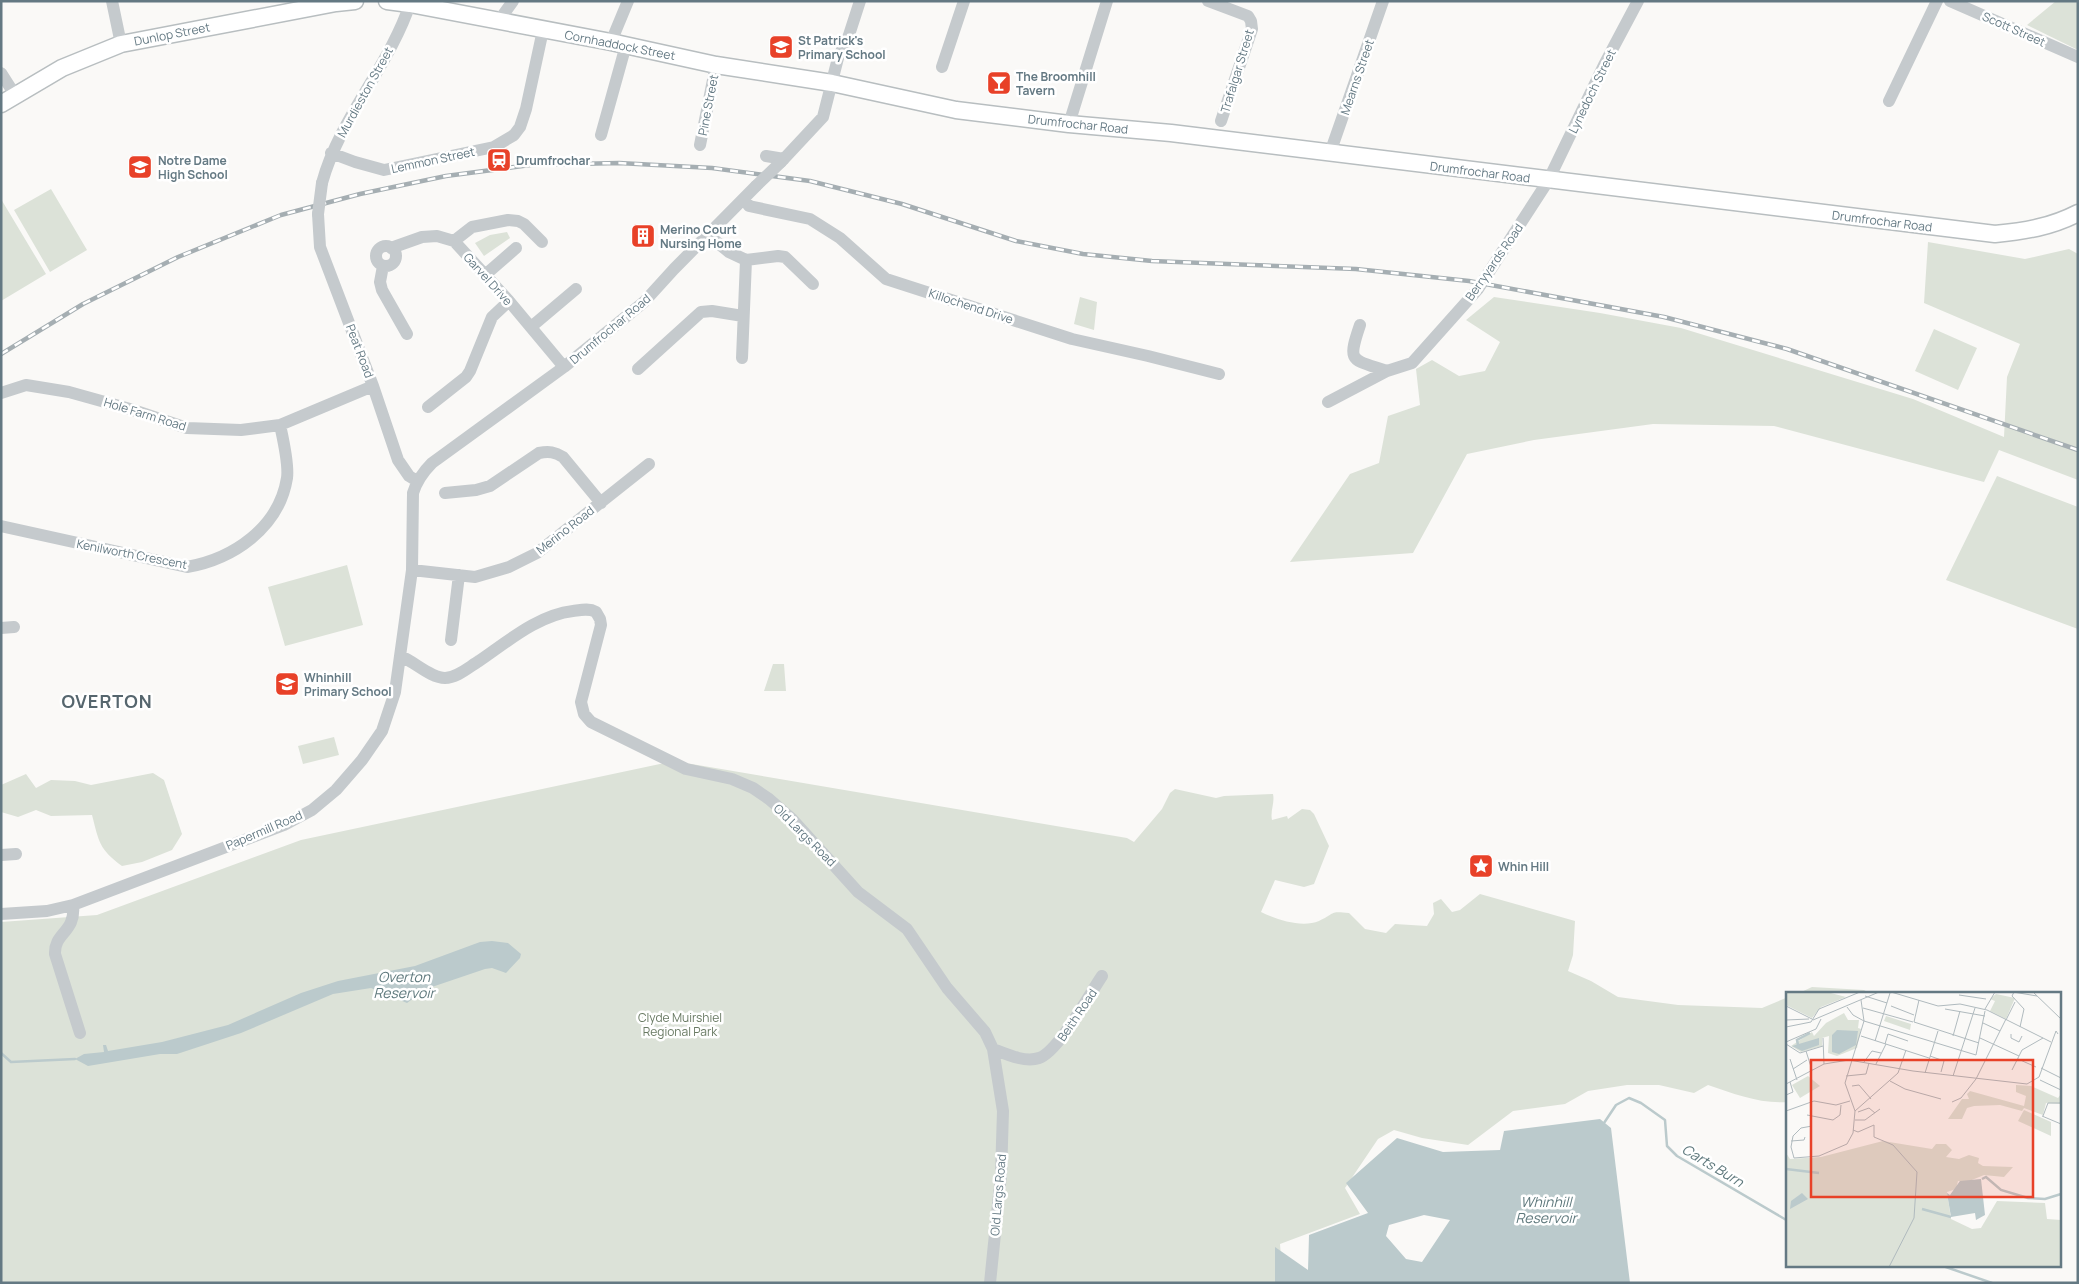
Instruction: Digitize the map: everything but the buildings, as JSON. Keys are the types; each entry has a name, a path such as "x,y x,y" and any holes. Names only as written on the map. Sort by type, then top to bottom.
{"main road":[{"name":"Dunlop Street","path":"1,104 62,68 121,44 355,1"},
{"path":"387,1 410,2"},
{"name":"Cornhaddock Street","path":"410,2 498,22 619,44 716,65 832,83"},
{"name":"Drumfrochar Road","path":"832,83 956,110 1069,124 1172,133 1548,181 1995,234 2030,231 2053,224 2077,213"}],"street":[{"path":"112,1 121,44"},
{"path":"498,22 513,1"},
{"path":"601,135 628,1"},
{"path":"832,83 838,58 849,35 860,1"},
{"path":"942,67 964,1"},
{"path":"1069,124 1107,1"},
{"name":"Trafalgar Street","path":"1208,1 1248,16 1252,29 1221,121"},
{"name":"Mearns Street","path":"1330,153 1383,1"},
{"name":"Lynedoch Street","path":"1548,181 1604,65 1638,1"},
{"path":"1889,102 1937,1"},
{"name":"Scott Street","path":"1950,1 2078,58"},
{"name":"Murdieston Street","path":"322,183 332,153 398,32 410,2"},
{"name":"Lemmon Street","path":"332,153 384,170 494,147 514,135 520,127 526,109 544,30"},
{"name":"Pine Street","path":"700,145 716,65"},
{"path":"1,73 15,95"},
{"name":"Drumfrochar Road","path":"417,481 432,463 564,367 644,302 823,117 832,83"},
{"path":"766,156 783,160"},
{"name":"Berryyards Road","path":"1328,402 1387,371 1412,363 1478,289 1548,181"},
{"name":"Peat Road","path":"322,183 318,214 320,247 373,386 398,460 409,476 417,481"},
{"name":"Killochend Drive","path":"744,199 749,206 810,219 840,238 886,279 1072,339 1219,374"},
{"path":"454,241 472,227 508,220 524,224 542,242"},
{"path":"708,235 729,252 746,260 778,256 785,258 812,284"},
{"name":"Garvel Drive","path":"407,334 382,290 380,282 382,266 376,260 377,252 383,247 391,248 422,237 437,236 454,241 509,301 564,367"},
{"path":"485,275 516,248"},
{"path":"742,358 746,260"},
{"path":"531,327 576,289"},
{"path":"428,407 466,377 492,317 509,301"},
{"path":"638,369 702,312 712,311 744,316"},
{"path":"1360,325 1351,350 1353,355 1359,362 1387,371"},
{"name":"Hole Farm Road","path":"1,393 26,385 69,392 130,409 187,428 241,430 280,425 373,386"},
{"name":"Kenilworth Crescent","path":"1,526 187,566 205,564 221,558 247,542 272,517 282,498 288,477 280,425"},
{"path":"446,493 476,490 490,486 539,453 547,451 556,453 563,458 601,502"},
{"name":"Merino Road","path":"412,570 476,577 509,567 537,553 649,464"},
{"path":"400,656 412,570 413,492 417,481"},
{"path":"451,640 460,575"},
{"name":"Old Largs Road","path":"400,656 411,660 426,672 444,678 460,674 536,623 566,612 587,609 596,612 601,624 581,702 584,714 591,722 686,769 732,779 753,788 792,818 858,892 907,929 947,988 985,1032 993,1049 1003,1111 1001,1175 990,1283"},
{"name":"Papermill Road","path":"3,915 47,911 73,905 284,825 312,810 336,790 362,760 382,731 395,692 400,656"},
{"path":"1,855 16,854"},
{"path":"73,905 73,922 55,948 80,1033"},
{"name":"Beith Road","path":"993,1049 1026,1059 1038,1059 1054,1048 1102,976"}],"green space":[{"path":"2056,1 2078,1 2078,50 2027,25"},
{"path":"51,189 87,250 50,272 14,210"},
{"path":"1,199 46,274 1,301"},
{"path":"507,232 510,238 484,256 475,243 490,235"},
{"path":"1928,242 2025,259 2069,249 2078,254 2078,480 1999,450 1984,482 1774,426 1653,424 1534,440 1467,454 1413,553 1290,562 1350,474 1379,463 1388,416 1420,405 1416,369 1432,360 1459,376 1485,371 1500,342 1466,320 1494,297 1600,313 1681,328 1913,399 2004,437 2007,377 2020,344 1924,303"},
{"path":"1080,297 1097,302 1094,330 1074,324"},
{"path":"1934,329 1977,348 1958,390 1915,371"},
{"path":"1997,476 2078,507 2078,629 1946,580"},
{"path":"347,565 363,625 285,646 268,587"},
{"path":"773,664 784,664 786,691 764,691"},
{"path":"334,737 339,755 303,764 298,746"},
{"name":"Clyde Muirshiel Regional Park","path":"674,761 1127,838 1134,842 1162,809 1170,793 1175,789 1216,798 1273,794 1272,820 1287,816 1288,819 1302,809 1310,810 1314,814 1329,846 1314,884 1304,887 1275,880 1261,912 1274,918 1305,924 1319,921 1333,913 1349,913 1365,929 1386,933 1395,924 1427,926 1434,914 1433,903 1441,899 1452,912 1460,910 1480,894 1575,921 1573,955 1568,971 1591,981 1618,997 1678,1005 1762,1008 1786,998 1786,1102 1757,1100 1708,1085 1694,1093 1659,1085 1627,1085 1588,1091 1565,1104 1513,1111 1468,1145 1422,1138 1394,1130 1378,1139 1345,1188 1360,1214 1280,1244 1283,1283 1,1283 1,922 97,915 301,840"},
{"path":"153,773 164,780 182,834 172,850 142,862 122,866 109,855 101,844 92,815 51,816 36,810 18,817 1,812 1,785 26,774 36,788 51,780 75,781 91,785"},
{"path":"1812,987 1864,990 1867,992 1801,992"}],"water":[{"name":"Overton Reservoir","path":"480,942 508,943 521,954 520,958 506,973 492,968 485,969 426,989 407,1003 371,988 333,994 241,1033 177,1054 160,1054 88,1066 75,1059 84,1054 104,1052 103,1045 106,1045 108,1051 162,1042 228,1025 301,993 338,981 415,966"},
{"name":"Whinhill Reservoir","path":"1600,1119 1611,1128 1630,1283 1275,1283 1275,1247 1308,1270 1309,1235 1368,1213 1346,1183 1397,1138 1443,1152 1500,1150 1504,1131","holes":["1424,1215 1450,1220 1422,1262 1406,1259 1386,1236 1389,1225"]}],"waterway":[{"path":"1,1053 11,1062 75,1059"},
{"name":"Carts Burn","path":"1604,1123 1616,1105 1629,1098 1641,1103 1665,1120 1667,1146 1677,1156 1786,1220"},
{"name":"Carts Burn","path":"1943,1266 1992,1283"}],"railway":[{"path":"1,354 83,304 178,257 281,215 360,194 446,176 530,165 619,163 712,168 810,181 902,204 1016,241 1083,254 1152,261 1356,269 1469,281 1664,317 1787,349 2078,450"}],"place":[{"name":"St Patrick's Primary School","path":"781,47"},
{"name":"The Broomhill Tavern","path":"999,83"},
{"name":"Drumfrochar","path":"499,160"},
{"name":"Notre Dame High School","path":"140,167"},
{"name":"Merino Court Nursing Home","path":"643,236"},
{"name":"Whinhill Primary School","path":"287,684"},
{"name":"Whin Hill","path":"1481,866"}],"district":[{"name":"OVERTON","path":"107,701"}]}
